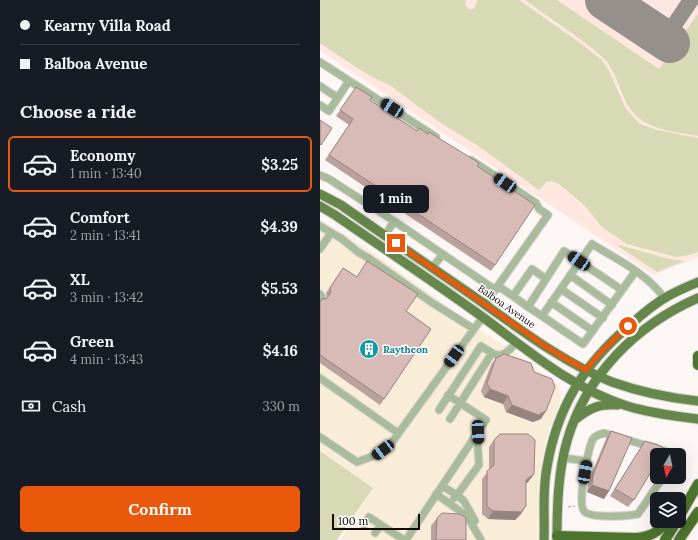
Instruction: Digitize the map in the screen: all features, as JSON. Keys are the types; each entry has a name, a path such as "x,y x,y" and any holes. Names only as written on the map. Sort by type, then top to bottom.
{"highway":[{"path":"698,356 698,365"},
{"path":"686,499 698,484"},
{"path":"686,505 698,484"},
{"path":"679,540 698,512"},
{"path":"554,539 636,538 648,536 661,528"},
{"path":"665,540 672,528"}],"main road":[{"name":"Balboa Avenue","path":"320,194 341,205 551,350 586,370 639,390 663,396 698,401"},
{"path":"320,206 482,317 516,343 589,390 625,405 698,420"},
{"path":"544,540 544,482 546,467 554,434 577,383 586,370 620,333 664,298 698,282"},
{"path":"554,539 563,458 574,420 582,401 599,376 630,340 671,311 698,298"},
{"path":"482,317 487,314 520,329"},
{"path":"574,420 594,406 625,405"}],"lane":[{"path":"320,62 442,141"},
{"path":"320,105 329,111 349,81"},
{"path":"320,86 338,98"},
{"path":"466,157 536,203 539,209 548,215 484,304"},
{"path":"320,176 329,179 394,221 494,289 501,288 583,344 635,272"},
{"path":"354,228 360,218"},
{"path":"385,236 394,221"},
{"path":"320,226 342,239 358,252 431,302 474,329"},
{"path":"320,249 331,233"},
{"path":"542,316 592,244 635,272 659,291 664,298"},
{"path":"528,307 564,251 622,290"},
{"path":"432,268 442,254"},
{"path":"513,296 532,269 546,279"},
{"path":"570,275 612,305"},
{"path":"561,288 603,318"},
{"path":"320,294 322,297 320,300"},
{"path":"551,302 593,331"},
{"path":"320,437 357,462 376,455 390,445 482,317"},
{"path":"439,410 481,346 500,356 504,355 516,343"},
{"path":"450,418 492,353"},
{"path":"320,378 398,433"},
{"path":"364,525 369,517 381,525 393,537 405,540 486,420 448,395"},
{"path":"449,502 479,464 478,432"},
{"path":"655,448 604,433 597,435 594,438 587,461 581,493 581,505 587,514 593,516 631,516 638,514 658,484"},
{"path":"563,458 587,461"},
{"path":"442,486 464,501 479,528 481,540"},
{"path":"436,494 467,516 481,540"},
{"path":"376,533 381,525"}],"path":[{"path":"568,507 581,505"}],"shaded area":[{"path":"320,0 698,0 698,257 654,275 320,50"},
{"path":"320,219 375,254 481,331 504,345 559,386 561,399 547,436 539,479 537,540 340,540 373,488 320,451"}],"green space":[{"path":"320,0 466,0 465,5 469,9 473,9 477,0 519,0 602,60 609,71 626,109 640,124 657,130 698,138 698,252 676,257 627,244 603,228 584,205 559,184 551,181 546,182 539,190 477,145 442,124 391,86 370,76 320,43"},
{"path":"525,0 557,0 659,69 698,14 698,136 655,127 645,123 637,117 630,109 624,98 615,75 607,62 586,43"},
{"path":"619,245 669,259 684,261 657,272 618,246"},
{"path":"320,451 373,488 337,540 320,540"}],"building":[{"path":"356,87 372,97 370,100 417,131 419,128 428,134 429,132 479,163 477,166 535,205 495,265 329,155 353,119 340,110"},
{"path":"320,120 332,128 321,145 320,144"},
{"name":"Raytheon","path":"367,261 418,294 406,311 431,329 384,399 320,355 320,302 322,299 326,299 328,297 331,292 330,288 343,268 357,277"},
{"path":"504,354 531,363 534,372 552,379 555,387 546,411 538,415 512,405 508,396 490,389 487,383 496,358"},
{"path":"611,431 632,438 609,491 592,485 593,475"},
{"path":"500,434 528,434 535,440 534,474 526,480 526,506 521,512 493,511 487,506 487,471 494,465 494,440"},
{"path":"645,441 663,448 650,448 650,474 634,500 615,489"},
{"path":"442,513 460,514 466,518 466,540 436,540 437,518"}],"taxiway":[{"path":"664,40 691,0"}],"runway":[{"path":"605,0 670,43"}],"place":[{"name":"Raytheon","path":"369,349"}],"route":[{"path":"396,243 551,350 586,370 598,355 628,326"}]}
